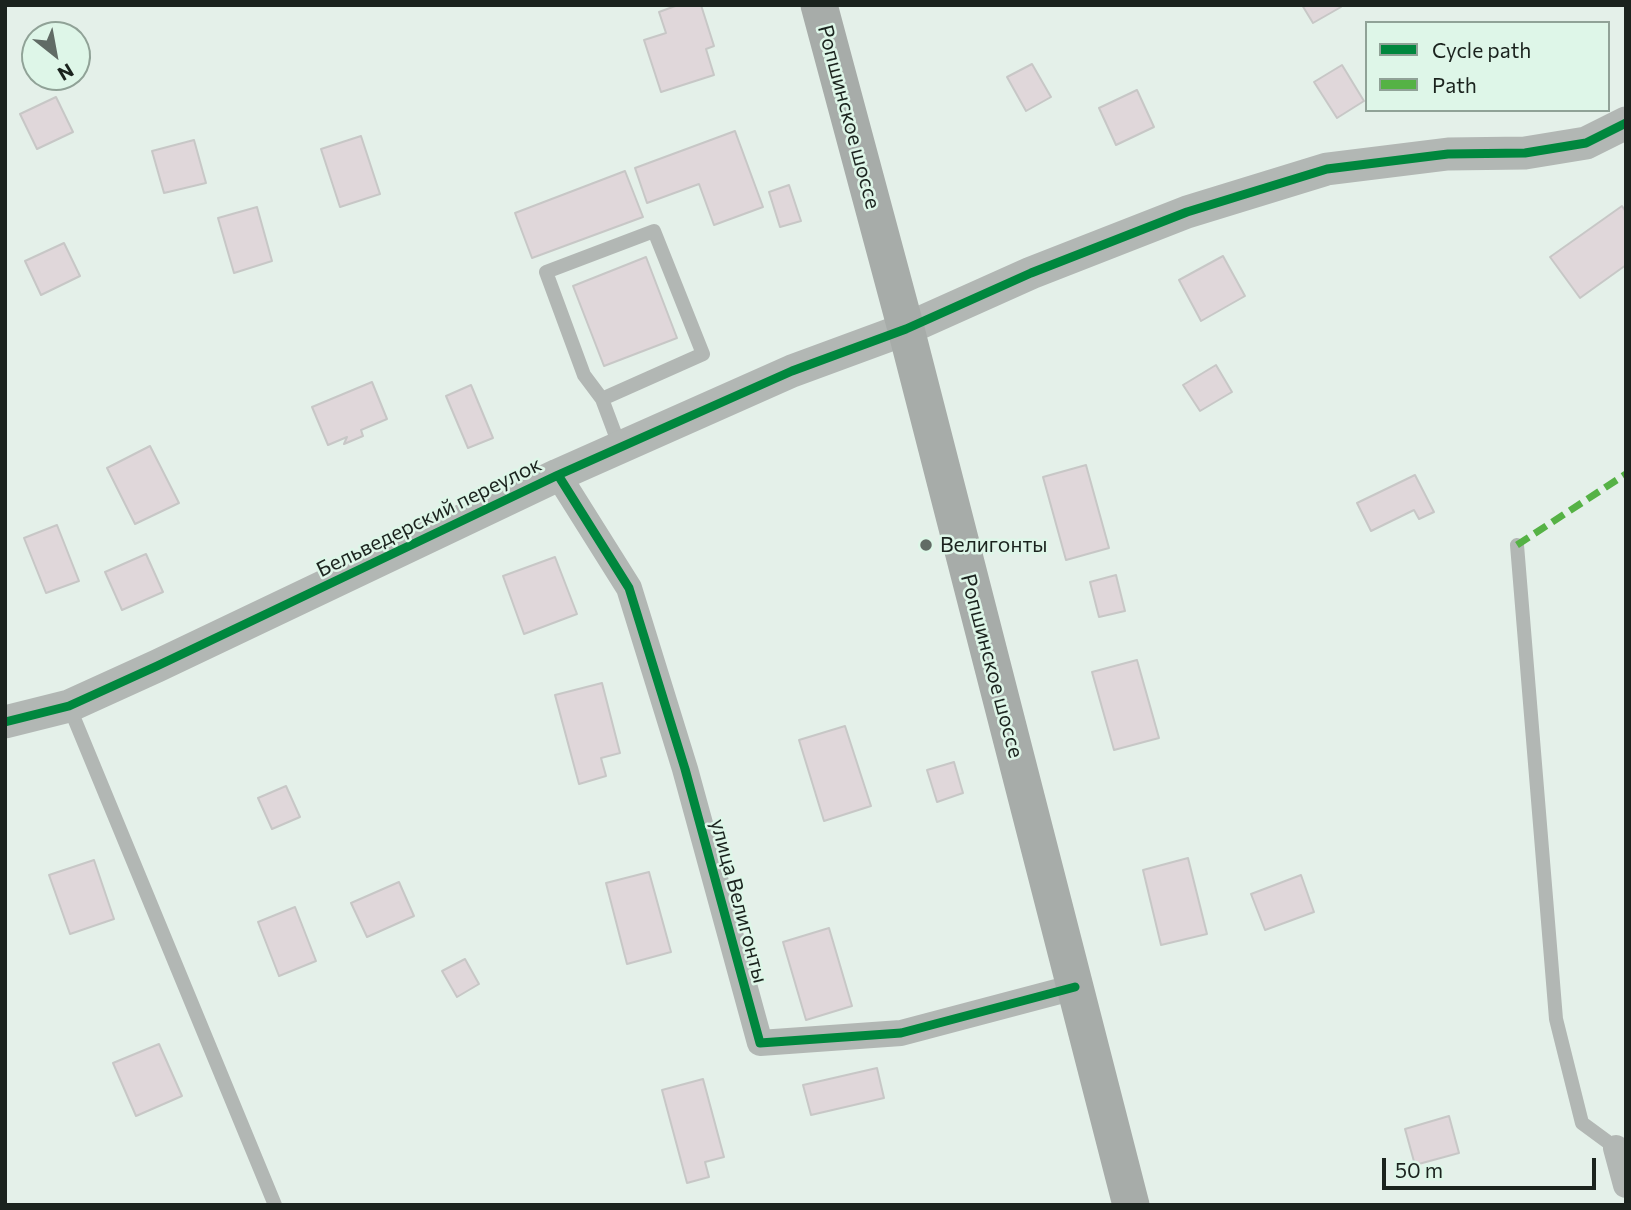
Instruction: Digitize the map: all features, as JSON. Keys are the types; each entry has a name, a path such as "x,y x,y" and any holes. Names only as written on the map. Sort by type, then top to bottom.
{"main road":[{"name":"Ропшинское шоссе","path":"819,5 1131,1205"}],"street":[{"name":"Бельведерский переулок","path":"5,722 69,706 620,447 792,371 905,329 1031,273 1186,212 1327,169 1448,154 1525,153 1586,143 1626,123"},
{"name":"улица Велигонты","path":"558,475 629,588 685,769 760,1043 901,1033 1075,987"},
{"path":"1616,1148 1626,1185"}],"lane":[{"path":"603,399 703,354 654,231 547,272 584,375 603,399 620,447"},
{"path":"1517,545 1556,1019 1582,1123 1616,1148"},
{"path":"69,706 275,1205"}],"building":[{"path":"678,5 701,5 714,46 706,49 714,75 661,92 644,40 666,33 659,12"},
{"path":"1302,5 1340,5 1341,7 1313,23"},
{"path":"1032,64 1051,97 1026,111 1007,77"},
{"path":"1342,65 1364,101 1337,118 1314,82"},
{"path":"1137,90 1154,127 1116,145 1099,108"},
{"path":"56,97 73,132 37,149 20,114"},
{"path":"735,131 763,207 714,225 699,184 647,203 635,168"},
{"path":"361,136 380,194 340,207 321,149"},
{"path":"194,140 206,183 164,193 152,151"},
{"path":"625,171 643,217 532,258 515,213"},
{"path":"789,185 801,221 780,227 769,192"},
{"path":"1622,206 1626,212 1626,265 1580,298 1550,257"},
{"path":"257,207 272,261 234,273 218,218"},
{"path":"64,243 80,276 41,295 25,261"},
{"path":"1223,256 1245,296 1201,321 1179,280"},
{"path":"646,257 677,338 604,366 573,286"},
{"path":"1216,365 1232,392 1200,411 1183,385"},
{"path":"372,382 387,419 361,430 363,436 344,444 347,437 328,445 312,407"},
{"path":"471,385 493,438 468,448 446,396"},
{"path":"150,446 179,503 135,524 107,468"},
{"path":"1086,465 1109,548 1066,560 1043,477"},
{"path":"1415,475 1434,512 1419,519 1414,510 1371,531 1357,503"},
{"path":"57,525 79,581 46,593 24,538"},
{"path":"146,554 163,592 122,610 105,572"},
{"path":"555,557 577,614 524,634 503,576"},
{"path":"1116,575 1125,611 1099,617 1090,582"},
{"path":"1137,660 1159,738 1114,750 1092,672"},
{"path":"602,683 620,753 601,758 606,776 579,784 555,695"},
{"path":"845,726 871,806 824,821 799,740"},
{"path":"954,762 963,793 937,802 927,770"},
{"path":"286,786 300,817 272,829 258,798"},
{"path":"1188,858 1207,934 1161,945 1143,870"},
{"path":"94,860 114,919 70,934 49,875"},
{"path":"649,872 671,952 627,964 606,883"},
{"path":"1301,875 1314,912 1265,930 1251,894"},
{"path":"399,882 414,916 367,937 351,903"},
{"path":"295,907 316,961 279,976 258,922"},
{"path":"829,928 852,1006 806,1020 783,942"},
{"path":"465,959 479,984 457,997 442,971"},
{"path":"159,1044 182,1096 136,1116 113,1063"},
{"path":"877,1068 884,1098 811,1115 803,1085"},
{"path":"703,1079 724,1157 705,1162 709,1177 687,1183 662,1090"},
{"path":"1449,1116 1459,1153 1415,1165 1405,1129"}],"marked path":[{"path":"1517,545 1626,474"}],"cycle path":[{"path":"5,722 69,706 558,475 792,371 906,329 1031,273 1187,212 1327,169 1448,154 1525,153 1586,143 1626,123"},
{"path":"558,475 629,588 685,769 760,1043 901,1033 1075,987"}],"place":[{"name":"Велигонты","path":"926,545"}]}
